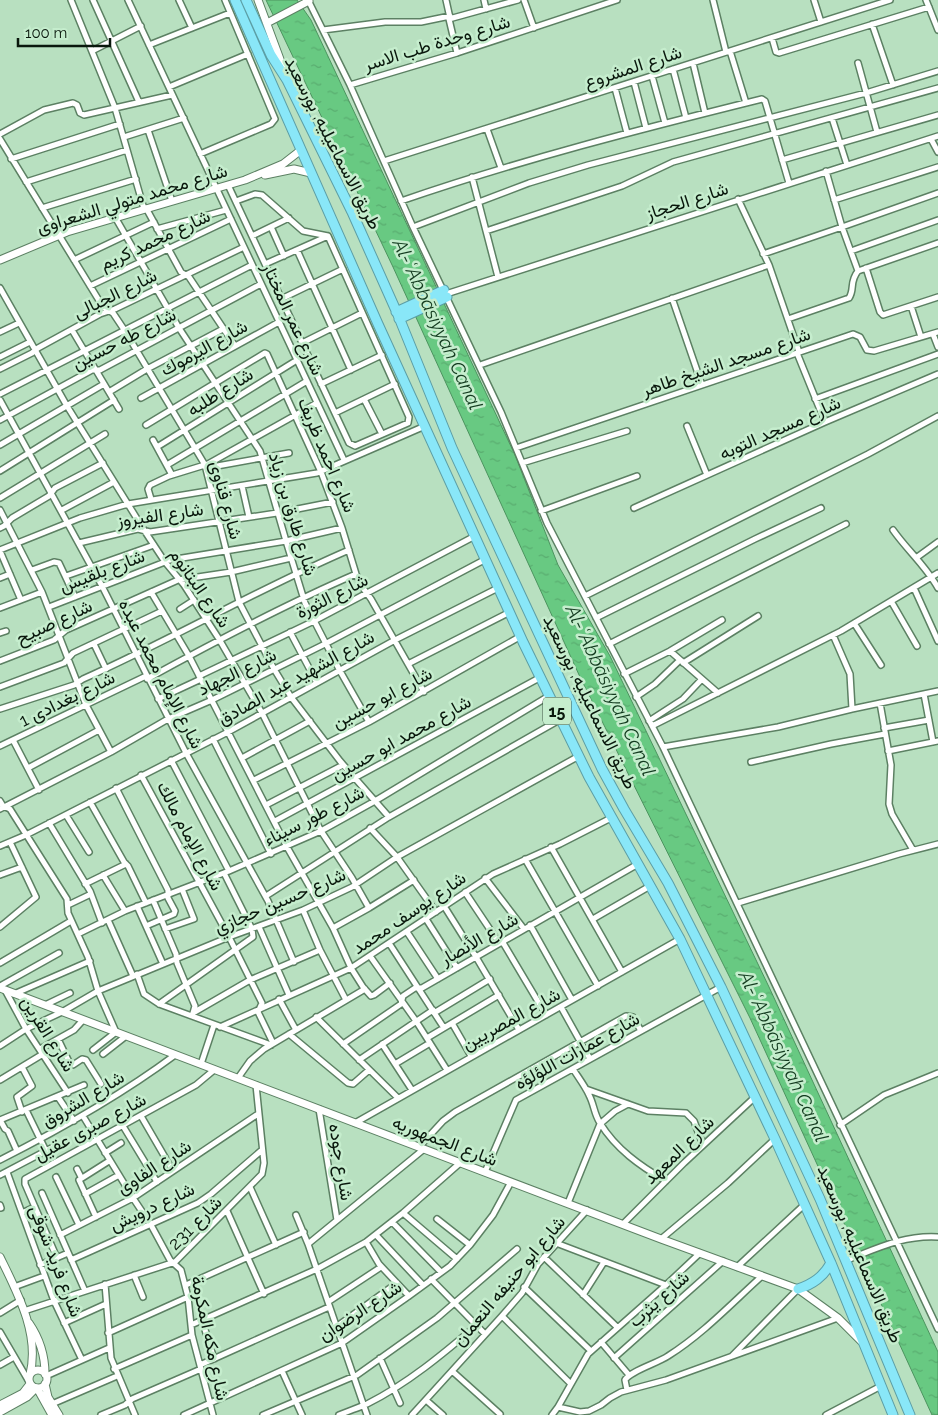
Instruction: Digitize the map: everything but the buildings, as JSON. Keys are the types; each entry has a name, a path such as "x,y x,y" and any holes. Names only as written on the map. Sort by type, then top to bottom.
{"highway":[{"name":"طريق الاسماعيليه, بورسعيد","path":"235,0 511,616 560,719 611,818 680,939 707,994 831,1263 893,1415"},
{"name":"طريق الاسماعيليه, بورسعيد","path":"246,0 270,55 288,80 352,212 398,315 438,416 602,769 668,883 721,987 847,1260 910,1415"},
{"path":"398,315 445,294"},
{"path":"511,616 519,621 524,619 529,612"},
{"path":"522,639 532,634 540,635"},
{"path":"798,1289 814,1282 831,1263"}],"main road":[{"path":"258,0 288,80"},
{"path":"267,23 307,1"},
{"name":"شارع محمد متولي الشعراوى","path":"245,180 283,164 301,150"},
{"name":"شارع محمد متولي الشعراوى","path":"0,260 59,235 245,180 294,169 311,173"},
{"name":"شارع الجمهوريه","path":"1,988 661,1239 798,1289 838,1318 865,1344"},
{"path":"0,1257 21,1300 27,1321 32,1358 32,1383 52,1415"},
{"path":"27,1321 43,1352 46,1392 59,1415"},
{"path":"0,1412 27,1397 37,1370 46,1375"},
{"path":"32,1383 45,1384"},
{"path":"0,1406 24,1393 32,1383"}],"street":[{"path":"71,0 115,108 145,209 181,272 188,277 235,346"},
{"path":"93,0 139,102"},
{"name":"شارع عمر المختار","path":"128,0 344,460"},
{"path":"179,0 192,28"},
{"path":"200,154 271,124 274,121 274,115 225,0"},
{"path":"446,0 457,53"},
{"path":"484,0 486,9"},
{"path":"323,30 385,22 421,22 486,9 518,0"},
{"path":"524,0 534,28"},
{"name":"شارع وحدة طب الاسر","path":"350,84 457,53 617,0"},
{"path":"712,0 746,103"},
{"path":"814,0 821,22"},
{"name":"شارع المشروع","path":"384,161 890,0"},
{"path":"926,0 938,30"},
{"path":"307,1 350,84 413,228 480,365 541,511 663,747 938,1329"},
{"path":"772,38 776,52 779,53 929,7"},
{"path":"149,45 230,13"},
{"path":"872,24 893,85"},
{"path":"92,51 141,26"},
{"path":"169,87 248,54"},
{"path":"693,63 705,113"},
{"path":"858,63 877,132"},
{"path":"673,69 686,118"},
{"path":"413,228 529,183 588,165 866,93 938,71"},
{"path":"652,76 665,123"},
{"path":"634,82 646,128"},
{"path":"615,88 627,133"},
{"path":"486,231 622,186 673,162 938,88"},
{"path":"0,134 44,110 73,103 76,104 82,115 172,95"},
{"path":"402,201 501,168 627,133 763,99 789,183"},
{"path":"782,160 938,115"},
{"path":"124,137 184,118"},
{"path":"832,118 848,165"},
{"path":"11,159 120,124"},
{"path":"487,128 501,168"},
{"path":"148,130 172,201"},
{"name":"شارع الحجاز","path":"445,294 938,136"},
{"path":"930,138 938,152"},
{"name":"شارع قناوى","path":"0,140 103,307 113,313 125,331 206,466 239,602 274,669 291,697 343,765 389,817"},
{"path":"26,182 127,150"},
{"path":"834,200 938,167"},
{"path":"826,171 842,227 858,272"},
{"path":"472,177 498,277"},
{"path":"42,208 136,179"},
{"path":"228,185 349,443 355,446 408,423 409,418 328,236"},
{"path":"764,254 938,193"},
{"path":"236,201 260,194 306,232 328,236"},
{"path":"738,199 769,265 798,353 825,422"},
{"path":"158,229 226,210"},
{"name":"شارع طارق بن زياد","path":"115,217 179,328 204,363 263,457 277,513 303,596 340,671 369,722"},
{"path":"252,236 289,218"},
{"name":"شارع محمد كريم","path":"90,286 231,219"},
{"path":"850,251 938,220"},
{"path":"74,260 154,222"},
{"path":"271,227 284,256"},
{"path":"265,264 328,236"},
{"path":"788,319 850,298 852,280 858,272 866,268 938,244"},
{"name":"شارع الجبالى","path":"0,369 108,311 244,247"},
{"path":"297,250 351,370"},
{"path":"0,394 252,265"},
{"path":"480,365 769,265"},
{"path":"866,268 881,314 885,315 938,297"},
{"path":"281,299 343,269"},
{"name":"شارع طه حسين","path":"0,420 92,370 100,370 261,284"},
{"name":"شارع البتانوم","path":"0,288 66,406 144,530 207,619 232,660 262,713 321,831 370,908"},
{"path":"672,298 702,385"},
{"path":"911,306 921,337"},
{"path":"302,343 362,313"},
{"path":"0,332 20,322"},
{"name":"شارع اليرموك","path":"142,398 279,322"},
{"path":"109,392 147,369 223,329"},
{"path":"72,330 119,409"},
{"path":"935,333 938,347"},
{"name":"شارع مسجد الشيخ طاهر","path":"516,448 853,334 858,335 870,352 935,333"},
{"path":"0,358 30,342"},
{"name":"شارع احمد ظريف","path":"146,425 266,353 296,414 321,472 342,528 356,574 424,692"},
{"path":"815,399 938,354"},
{"path":"321,384 382,356"},
{"name":"شارع طلبه","path":"157,447 297,360"},
{"name":"شارع مسجد التوبه","path":"634,508 825,422 938,374"},
{"path":"167,465 307,381"},
{"path":"0,445 104,384"},
{"path":"335,413 395,384"},
{"path":"364,399 382,434"},
{"name":"شارع الإمام محمد عبده","path":"0,400 62,510 186,753 266,896 294,962"},
{"path":"0,471 114,400"},
{"path":"206,466 252,438 317,403"},
{"path":"585,596 868,454 938,416"},
{"path":"21,600 0,551 18,543 96,512 128,504 321,472 344,460 425,426"},
{"path":"687,426 707,475"},
{"path":"522,463 627,431"},
{"path":"0,498 105,434"},
{"path":"153,440 172,475"},
{"path":"151,500 149,486 172,475 206,466 289,453"},
{"path":"0,528 12,518 49,496 55,488 103,464"},
{"path":"541,511 638,476"},
{"path":"62,510 114,482"},
{"path":"242,486 249,517"},
{"name":"شارع الفيروز","path":"79,543 138,529 150,532 277,513 332,502"},
{"path":"596,618 821,508"},
{"path":"0,510 32,570 49,607 86,705 110,752"},
{"path":"609,644 846,524"},
{"name":"شارع بلقيس","path":"49,607 165,561 286,541 342,528"},
{"path":"893,530 932,577 938,588"},
{"name":"شارع الثورة","path":"158,699 232,660 367,594 475,536"},
{"path":"916,558 938,542"},
{"path":"66,576 154,545"},
{"path":"0,710 78,683 136,656 296,573 349,550"},
{"name":"شارع صبيح","path":"0,661 54,640 66,630 178,580 231,572 291,558"},
{"name":"شارع الجهاد","path":"3,808 110,752 168,719 246,684 326,644 486,560"},
{"path":"32,570 56,561 66,576 75,597"},
{"path":"652,726 854,623 938,573"},
{"path":"0,578 10,574"},
{"name":"شارع بغدادى 1","path":"0,746 147,677 303,596 356,574"},
{"name":"شارع الشهيد عبد الصادق","path":"0,846 26,835 213,740 395,640 498,588"},
{"path":"914,588 938,641"},
{"path":"0,608 42,592"},
{"path":"151,592 189,656 287,847 333,928 351,968 365,989 373,996 390,983"},
{"path":"180,609 194,600"},
{"path":"891,601 916,646"},
{"path":"0,687 64,663 73,653 162,611"},
{"path":"408,664 511,616"},
{"path":"636,696 655,684 681,662 758,616"},
{"path":"624,674 670,651 722,620"},
{"path":"854,623 881,665"},
{"path":"290,632 317,683"},
{"path":"833,634 850,674 852,709"},
{"name":"شارع ابو حسين","path":"254,780 369,722 522,639"},
{"path":"94,644 106,669"},
{"path":"670,651 718,693"},
{"name":"شارع محمد ابو حسين","path":"275,821 540,677"},
{"path":"649,720 683,699 702,678"},
{"path":"663,747 778,727 938,691"},
{"path":"888,751 936,741 929,720 924,694"},
{"name":"شارع طور سيناء","path":"78,934 146,902 271,854 321,831 375,801 549,696"},
{"path":"880,703 891,765 890,809 913,850"},
{"path":"266,896 303,874 370,828 560,719"},
{"path":"751,762 929,720"},
{"path":"242,758 310,721"},
{"path":"28,768 99,730"},
{"path":"13,740 39,790"},
{"path":"213,740 271,854"},
{"name":"شارع حسين حجازي","path":"0,1046 26,1028 62,1012 98,991 229,937 277,921 356,885 397,857 579,756"},
{"path":"159,1004 236,951 253,937 252,929 226,872 171,760"},
{"path":"266,804 343,765"},
{"name":"شارع الإمام مالك","path":"141,775 229,937 262,1003 258,1012 272,1044"},
{"path":"116,788 168,890 175,912 146,926"},
{"path":"0,802 3,808 10,809 67,899 68,912 90,961 98,991 116,1032 93,1050"},
{"path":"90,802 146,902"},
{"path":"66,815 89,852"},
{"name":"شارع يوسف محمد","path":"217,1026 351,968 485,878 611,818"},
{"path":"49,823 91,894 102,923"},
{"path":"370,828 397,857 436,912"},
{"path":"0,927 36,898 10,842"},
{"path":"738,903 938,844"},
{"path":"551,847 622,972"},
{"path":"525,858 598,986"},
{"path":"85,884 126,864"},
{"name":"شارع الأنصار","path":"343,1044 400,1004 403,996 415,988 421,989 638,864"},
{"path":"0,875 22,867"},
{"path":"103,875 125,911"},
{"path":"485,878 524,929"},
{"path":"333,928 370,908 414,880"},
{"path":"593,920 650,886"},
{"path":"165,929 194,919 182,889"},
{"path":"465,892 501,942 546,1015"},
{"path":"68,906 91,894"},
{"path":"153,900 195,1006 192,1015"},
{"path":"137,906 163,964"},
{"path":"444,906 490,979 519,1030"},
{"path":"303,910 320,950 346,1000"},
{"path":"426,919 457,968"},
{"path":"0,963 71,920"},
{"path":"108,920 144,994 159,1004 272,1044"},
{"path":"530,925 572,1000"},
{"path":"259,927 289,994"},
{"path":"406,932 438,979"},
{"name":"شارع المصريين","path":"355,1123 680,939"},
{"path":"389,943 444,1028"},
{"path":"192,1015 250,980 320,950"},
{"path":"1,988 59,953"},
{"path":"370,956 429,1040 446,1070"},
{"path":"14,994 90,961"},
{"path":"359,1060 416,1021 490,979"},
{"name":"شارع عمارات اللؤلؤه","path":"484,1172 516,1100 721,987"},
{"name":"شارع القرين","path":"1,988 68,1092"},
{"path":"238,1078 250,1061 272,1044 365,989"},
{"path":"44,1005 70,993"},
{"path":"396,1064 444,1028 499,995"},
{"path":"279,999 296,1030"},
{"path":"560,1007 590,1059"},
{"path":"308,1244 422,1148 443,1121 455,1112 628,1015 633,1017 641,1031"},
{"path":"316,1017 398,1098"},
{"path":"0,1080 22,1067 41,1051 78,1026 83,1020"},
{"path":"452,1023 472,1056"},
{"path":"201,1064 217,1026"},
{"path":"288,1034 348,1084 353,1084 369,1070"},
{"path":"103,1054 126,1036"},
{"path":"58,1039 71,1064 82,1059 86,1060 101,1084"},
{"path":"382,1044 412,1090"},
{"name":"شارع الشروق","path":"0,1160 83,1116 128,1089 176,1055"},
{"path":"22,1067 32,1086 17,1097 46,1151"},
{"path":"573,1069 590,1094 595,1114 600,1124 624,1153 666,1181"},
{"name":"شارع صبرى عقيل","path":"57,1258 25,1184 26,1178 196,1085 214,1070"},
{"path":"840,1125 884,1095 938,1073"},
{"path":"17,1151 8,1130 4,1129 0,1120 84,1085"},
{"name":"شارع 231","path":"24,1311 173,1263 227,1211 260,1177 263,1171 256,1085"},
{"path":"586,1089 653,1112 686,1113 694,1120 703,1145"},
{"name":"شارع المعهد","path":"623,1224 755,1096"},
{"path":"58,1097 74,1121"},
{"path":"568,1203 600,1124 628,1104"},
{"name":"شارع جوده","path":"319,1109 337,1220"},
{"name":"شارع الفاوى","path":"60,1235 133,1198 258,1114"},
{"name":"شارع مكه المكرمة","path":"83,1116 173,1263 180,1268 186,1285 192,1335 213,1415"},
{"path":"141,1116 173,1171"},
{"path":"123,1126 157,1182"},
{"path":"661,1239 728,1183 775,1139"},
{"path":"105,1153 122,1143"},
{"path":"0,1175 57,1145"},
{"name":"شارع درويش","path":"71,1260 205,1199 262,1150"},
{"path":"81,1177 110,1161"},
{"path":"191,1325 317,1270 366,1242 403,1214 460,1163"},
{"path":"77,1169 81,1177 79,1182 96,1217"},
{"name":"شارع فريد شوقى","path":"7,1172 44,1276 82,1360"},
{"path":"85,1194 118,1175"},
{"path":"56,1177 79,1226"},
{"name":"شارع الرضوان","path":"185,1415 342,1343 409,1296 457,1259 470,1245 493,1215 511,1182"},
{"path":"250,1187 276,1245"},
{"path":"42,1193 85,1291"},
{"path":"737,1267 804,1205"},
{"path":"22,1213 36,1207"},
{"name":"شارع ابو حنيفه النعمان","path":"412,1415 520,1296 533,1271 587,1210"},
{"path":"227,1211 264,1294"},
{"path":"403,1214 457,1259"},
{"path":"296,1215 304,1232 366,1415"},
{"path":"437,1219 470,1245"},
{"path":"392,1222 441,1272"},
{"path":"186,1285 304,1232"},
{"path":"376,1235 423,1285"},
{"path":"847,1260 896,1240 938,1237"},
{"path":"366,1242 381,1267 409,1296"},
{"path":"556,1243 666,1286"},
{"path":"264,1415 353,1376 455,1304 517,1249"},
{"path":"552,1415 584,1359 591,1351 666,1286 700,1253"},
{"path":"40,1265 68,1254"},
{"path":"544,1257 617,1327"},
{"name":"شارع يثرب","path":"614,1358 722,1261"},
{"path":"583,1295 604,1262"},
{"path":"101,1415 328,1304 381,1267"},
{"path":"134,1275 142,1297"},
{"path":"14,1287 44,1276"},
{"path":"627,1390 625,1380 629,1375 678,1350 762,1276"},
{"path":"431,1280 485,1334"},
{"path":"336,1327 397,1283"},
{"path":"105,1284 109,1348 114,1369 134,1415"},
{"path":"524,1287 591,1351"},
{"path":"731,1357 798,1289"},
{"path":"108,1333 188,1297"},
{"path":"0,1313 21,1300"},
{"path":"64,1323 106,1304"},
{"path":"932,1316 938,1314"},
{"path":"502,1316 571,1384"},
{"path":"558,1407 580,1412 589,1411 601,1405 615,1394 654,1384 838,1318"},
{"path":"202,1320 214,1359"},
{"path":"339,1415 363,1406 393,1388 439,1356 477,1325"},
{"path":"0,1332 32,1383"},
{"path":"114,1369 192,1335"},
{"path":"601,1342 629,1375"},
{"path":"46,1375 109,1348"},
{"path":"0,1365 14,1357"},
{"path":"380,1358 400,1403"},
{"path":"282,1371 302,1415"},
{"path":"452,1371 500,1414"},
{"path":"52,1404 117,1376"},
{"path":"826,1415 881,1386"},
{"path":"426,1400 443,1415"}],"water":[{"name":"Al-ʿAbbāsiyyah Canal","path":"266,0 297,0 311,20 515,455 558,565 610,656 769,987 938,1352 938,1415 932,1415 750,1018 580,677 393,267"}]}
